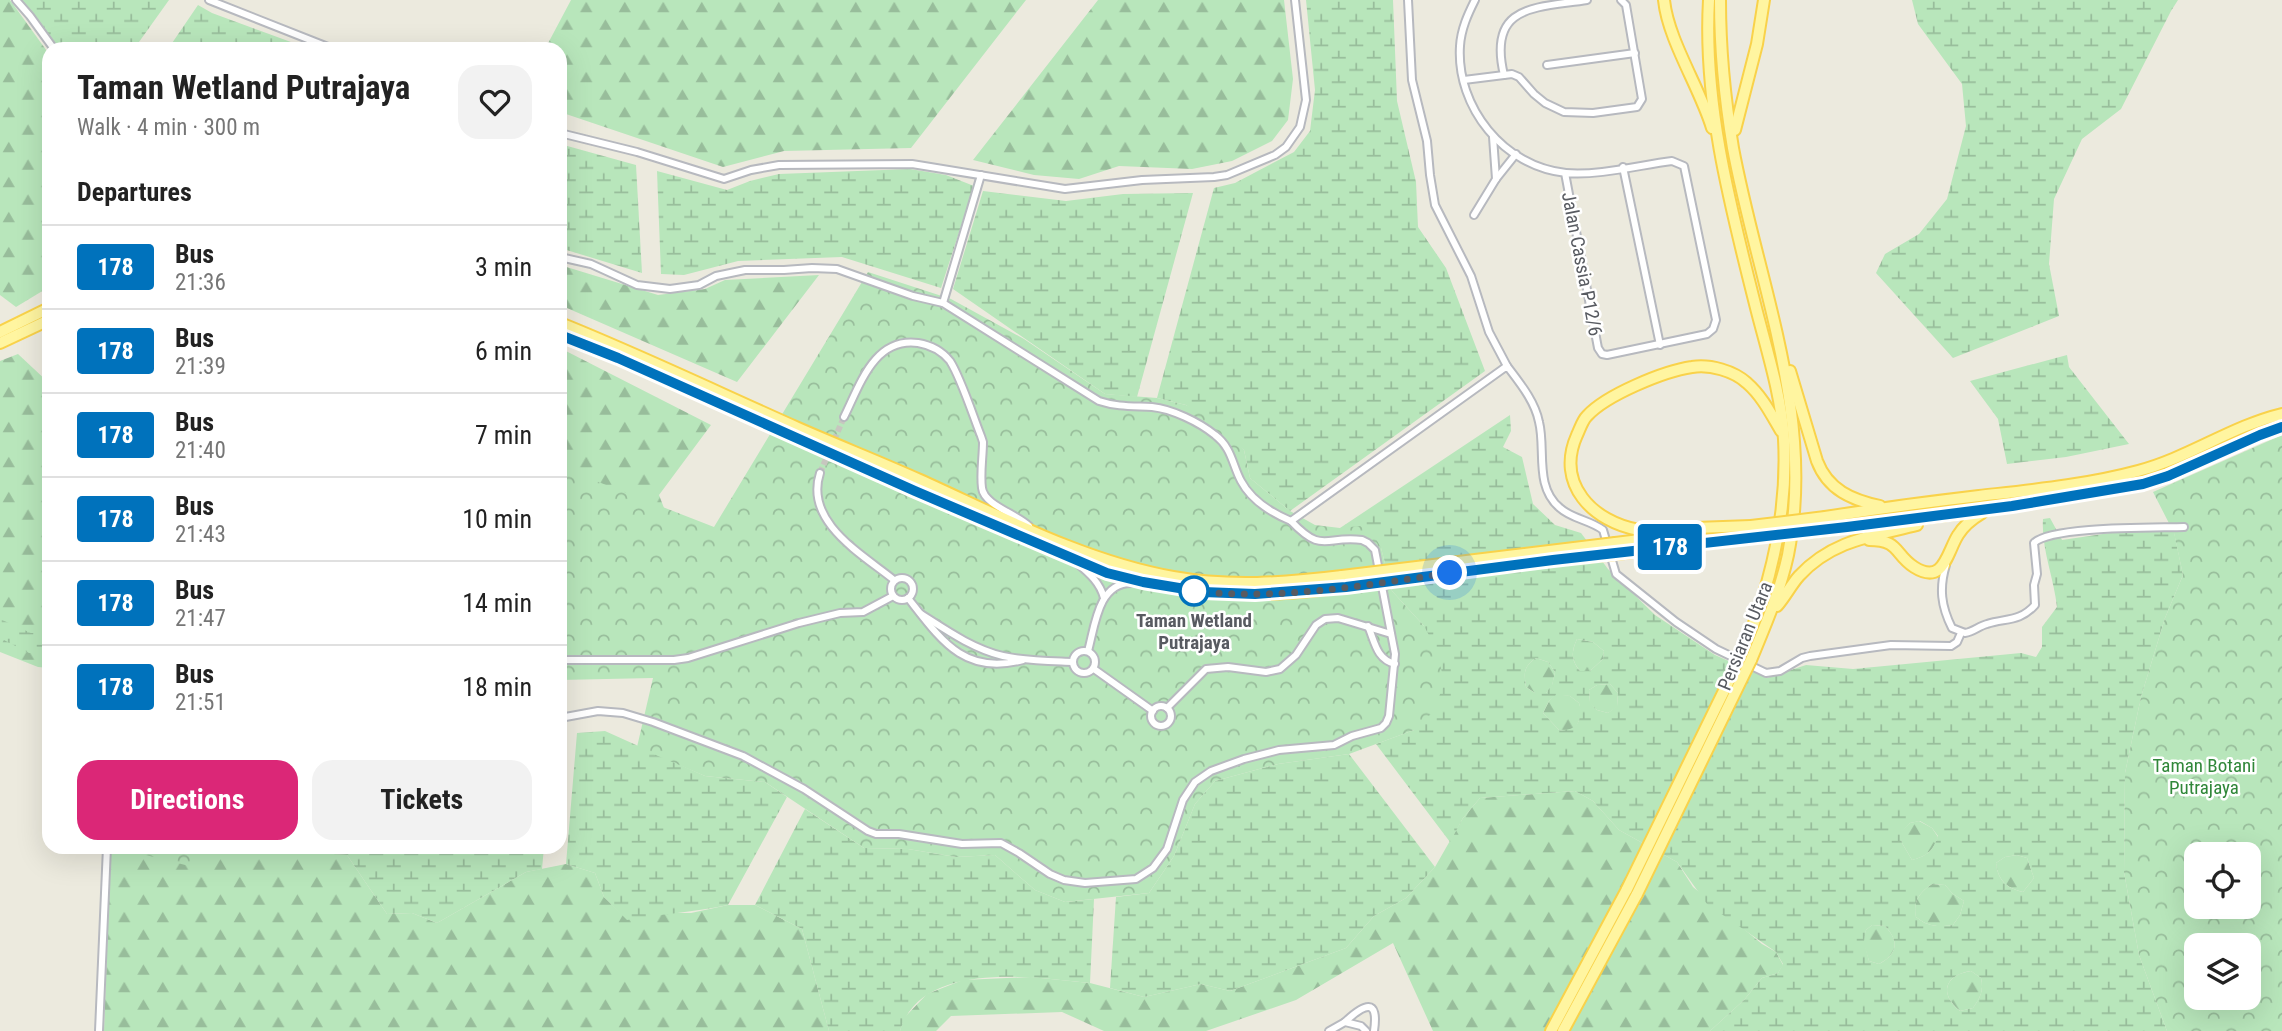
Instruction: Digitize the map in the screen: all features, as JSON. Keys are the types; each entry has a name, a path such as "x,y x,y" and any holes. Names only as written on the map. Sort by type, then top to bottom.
{"main road":[{"path":"1664,0 1669,24 1707,111 1726,185"},
{"name":"Persiaran Utara","path":"1709,0 1709,72 1726,185 1779,396 1784,437 1782,512 1776,555 1746,658"},
{"name":"Persiaran Utara","path":"1563,1031 1771,611 1788,554 1794,511 1794,435 1779,335 1733,147 1724,70 1720,0"},
{"path":"1733,147 1738,111 1757,44 1764,0"},
{"path":"0,332 42,311"},
{"path":"0,342 42,323"},
{"path":"567,326 623,348 1034,531 1112,561 1170,577 1205,582 1344,581"},
{"path":"1779,335 1823,474 1840,492 1859,501 1885,508"},
{"path":"567,338 1107,573 1203,592 1255,594 1751,532 1885,508 2058,487 2138,471 2169,461 2265,418 2282,414"},
{"path":"1784,437 1765,404 1746,382 1726,370 1694,366 1652,379 1612,397 1586,417 1573,445 1571,468 1578,493 1595,512 1622,527 1639,530 1751,532 1827,530 1987,510 2143,484 2282,427"},
{"path":"1842,544 1870,540 1888,543 1896,547 1915,567 1930,572 1946,563 1957,536 1965,525 1987,510"},
{"path":"1771,611 1816,559 1842,544 1961,513"},
{"name":"Persiaran Utara","path":"1551,1031 1632,891"}],"street":[{"path":"16,0 49,42"},
{"path":"209,0 315,42"},
{"path":"567,135 637,152 724,179 779,165 912,164 1027,184 1074,189 1142,180 1214,177 1275,155 1286,147 1300,127 1305,107 1295,0"},
{"path":"1408,0 1412,80 1427,141 1435,205 1471,276 1489,332 1507,366 1521,385 1539,422 1544,478 1554,503 1603,530 1614,566 1622,579 1676,622 1716,649 1766,673 1780,671 1810,656 1891,645 1951,646 1957,642 1961,633"},
{"path":"1475,0 1464,24 1460,46 1464,80 1479,118 1493,137 1516,154 1565,173 1672,160 1684,166 1716,320 1713,329 1707,334 1660,345 1623,167"},
{"path":"1504,75 1500,58 1501,40 1508,24 1516,15 1525,9 1587,0"},
{"path":"1464,80 1512,74 1519,77 1539,99 1564,113 1579,114 1637,107 1642,99 1626,5 1621,0"},
{"path":"1547,65 1635,53"},
{"path":"1493,137 1496,179"},
{"path":"1474,215 1496,179 1516,154"},
{"name":"Jalan Cassia P12/6","path":"1565,173 1601,354 1660,345"},
{"path":"943,303 981,175"},
{"path":"567,259 591,264 637,285 670,289 699,285 716,276 745,270 837,269 913,296 943,303 1099,401 1122,407 1154,407 1194,422 1216,436 1232,455 1240,480 1246,489 1276,514 1291,521 1302,533 1314,540 1354,539 1372,546 1375,550 1395,664 1389,716 1381,728 1334,745 1279,750 1211,771 1195,782 1183,800 1167,849 1153,868 1136,879 1094,882 1065,880 1050,874 1001,844 962,844 918,836 876,834 804,789 743,756 653,722 623,713 598,711 567,717"},
{"path":"844,417 877,356 887,348 899,344 921,344 938,351 951,363 983,442 983,495 1034,531"},
{"path":"1291,521 1507,366"},
{"path":"820,473 817,492 822,512 832,528 894,580"},
{"path":"1946,563 1940,586 1943,609 1952,628 1961,633 1971,632 1985,624 2010,621 2035,606 2034,585 2037,574 2033,549 2034,543 2041,537 2060,533 2184,527"},
{"path":"1070,557 1094,577 1104,598"},
{"path":"1930,572 1940,586"},
{"path":"894,580 909,580 913,589 908,598 900,600 893,596 891,585 894,580"},
{"path":"1088,651 1104,598 1121,583 1143,582"},
{"path":"567,660 688,658 799,623 840,613 863,612 893,596"},
{"path":"908,598 953,650 986,665 1003,666 1025,660"},
{"path":"921,614 986,651 1025,660 1073,662"},
{"path":"1167,708 1206,669 1228,667 1266,672 1280,669 1296,655 1316,625 1325,619 1338,618 1391,634"},
{"path":"1368,626 1378,652 1383,659 1395,664"},
{"path":"1088,651 1095,658 1094,668 1090,672 1081,673 1073,662 1077,653 1088,651"},
{"path":"1094,668 1153,711"},
{"path":"1159,706 1167,708 1170,712 1169,721 1162,726 1154,723 1153,711 1159,706"},
{"path":"99,1031 107,854"},
{"path":"1329,1031 1364,1006 1374,1010 1374,1031"},
{"path":"1345,1021 1362,1026 1366,1031"}],"green space":[{"path":"0,0 10,0 42,44 42,291 16,307 0,295"},
{"path":"22,0 169,0 139,42 55,42"},
{"path":"571,0 1026,0 911,148 784,151 723,167 567,114 567,42 549,42"},
{"path":"1098,0 1284,0 1293,79 1288,120 1272,141 1232,161 1192,169 1119,166 1079,179 1034,175 973,160"},
{"path":"1306,0 1393,0 1397,101 1416,182 1418,227 1446,268 1485,371 1290,511 1250,478 1244,450 1186,405 1157,398 1214,188 1235,183 1294,152 1310,131 1315,90"},
{"path":"1912,0 2178,0 2121,109 2082,139 2054,199 2049,264 2059,316 1953,358 1876,273 1885,254 1919,234 1947,199 1966,126 1962,84 1918,24"},
{"path":"198,5 212,13 291,42 173,42"},
{"path":"567,146 636,165 642,273 567,250"},
{"path":"910,169 946,175 974,186 941,288 842,257 738,261 684,275 661,274 657,171 727,190 779,174"},
{"path":"983,191 1066,201 1123,194 1193,193 1137,397 1105,394 953,289"},
{"path":"567,267 658,295 705,289 725,280 819,275 737,382 567,308"},
{"name":"Taman Wetland Putrajaya","path":"868,272 951,299 1024,339 1105,394 1157,398 1186,405 1217,422 1244,450 1250,478 1290,511 1315,525 1340,528 1360,526 1373,533 1381,548 1392,591 1424,626 1438,652 1444,684 1433,712 1414,730 1349,754 1278,764 1215,781 1195,804 1174,856 1149,893 1065,902 1035,890 995,855 956,857 908,849 864,848 765,782 705,776 637,747 653,678 567,680 567,470 714,527"},
{"path":"567,352 711,425 659,495 671,526 567,583"},
{"path":"18,354 42,376 42,667 0,652 0,361"},
{"path":"2067,355 2069,367 2129,444 2066,457 2007,464 1998,419 1970,381"},
{"path":"1510,415 1511,431 1503,447 1522,457 1533,504 1555,525 1581,533 1608,569 1655,615 1715,655 1767,678 1806,665 1853,669 2021,653 2036,657 2042,647 2042,627 2057,607 2044,541 2043,519 2050,518 2062,540 2137,529 2174,532 2183,575 2165,618 2141,697 2125,773 2124,872 2139,955 2167,1031 1710,1031 1744,1000 1762,978 1778,973 1783,964 1776,952 1707,904 1677,862 1619,830 1593,801 1575,791 1480,798 1463,818 1450,842 1376,744 1414,730 1424,626 1392,591 1381,548 1340,528","holes":["1577,639 1593,642 1604,651 1603,659 1590,671 1580,671 1573,656","1536,658 1548,662 1555,672 1552,685 1546,693 1535,693 1526,687 1525,674 1529,664","1610,684 1618,693 1617,706 1608,713 1597,710 1590,702 1589,690 1597,685","1556,695 1570,696 1579,703 1578,723 1571,729 1559,730 1543,713 1549,701","1920,821 1932,828 1938,836 1929,852 1912,860 1902,843 1900,833 1910,823","2017,855 2027,858 2034,878 2023,892 2017,890 2001,879 1996,863 2005,857","1932,884 1945,885 1964,901 1960,915 1953,925 1933,925 1916,917 1916,902","1872,925 1885,926 1893,937 1893,952 1879,964 1869,961 1864,941 1866,930","1971,971 1981,978 1981,994 1973,1008 1960,1011 1953,1005 1947,992 1950,981"]},
{"name":"Taman Botani Putrajaya","path":"2282,435 2282,1031 2167,1031 2139,955 2124,872 2125,773 2141,697 2165,618 2183,575 2174,533 2153,492"},
{"path":"0,619 31,633 42,633 42,654 29,653 0,638"},
{"path":"1577,639 1593,642 1604,651 1603,659 1590,671 1580,671 1575,663 1573,652"},
{"path":"1536,658 1548,662 1555,672 1552,686 1546,693 1535,693 1526,687 1525,671"},
{"path":"1610,684 1618,693 1617,707 1608,713 1597,710 1590,703 1589,690 1597,685"},
{"path":"1556,694 1570,696 1579,703 1582,714 1576,727 1567,731 1559,730 1543,713"},
{"path":"605,731 705,776 765,782 787,797 728,905 627,920 604,897 595,873 566,864 577,733"},
{"path":"1349,754 1435,867 1406,898 1374,916 1346,948 1230,991 1201,984 1144,997 1110,988 1116,897 1149,893 1174,856 1195,804 1215,781 1278,764"},
{"path":"1575,791 1593,801 1619,830 1677,862 1693,887 1762,944 1776,952 1783,965 1778,973 1762,978 1744,1000 1710,1031 1433,1031 1393,943 1296,1000 1206,1031 1104,1031 1062,1012 951,1016 936,1031 900,1031 904,1018 927,994 963,980 1031,977 1090,983 1144,997 1201,984 1230,991 1346,948 1374,916 1406,898 1435,867 1463,818 1480,798"},
{"path":"805,809 864,848 908,849 956,857 995,855 1035,890 1065,902 1094,899 1090,983 1040,978 982,978 955,983 931,993 912,1008 900,1031 829,1031 802,929 755,905"},
{"path":"1919,821 1932,828 1938,837 1929,852 1912,860 1899,833 1910,823"},
{"path":"111,854 335,854 347,855 387,914 412,913 437,923 526,872 566,864 595,873 604,897 627,919 663,913 691,913 728,905 755,905 802,929 829,1031 104,1031"},
{"path":"142,854 208,854 201,869"},
{"path":"332,854 543,854 542,869 526,872 437,923 412,913 387,914 347,855"},
{"path":"2017,855 2027,858 2034,878 2023,892 2004,882 1996,863 2005,857"},
{"path":"1932,884 1945,885 1964,901 1960,915 1953,925 1933,925 1916,917 1915,906 1918,898"},
{"path":"1872,925 1885,926 1894,942 1893,952 1879,964 1869,961 1863,941 1866,930"},
{"path":"1971,971 1981,978 1981,994 1973,1008 1960,1011 1949,998 1948,986 1955,977"}],"tunnel":[{"path":"820,473 844,417"}],"bus line":[{"name":"178","path":"567,338 1107,573 1203,592 1289,593 1346,587 2061,499 2143,484 2168,476 2282,427"}],"place":[{"name":"Taman Wetland Putrajaya","path":"1194,591"}],"route":[{"path":"1194,591 1289,593 1450,573"}]}
